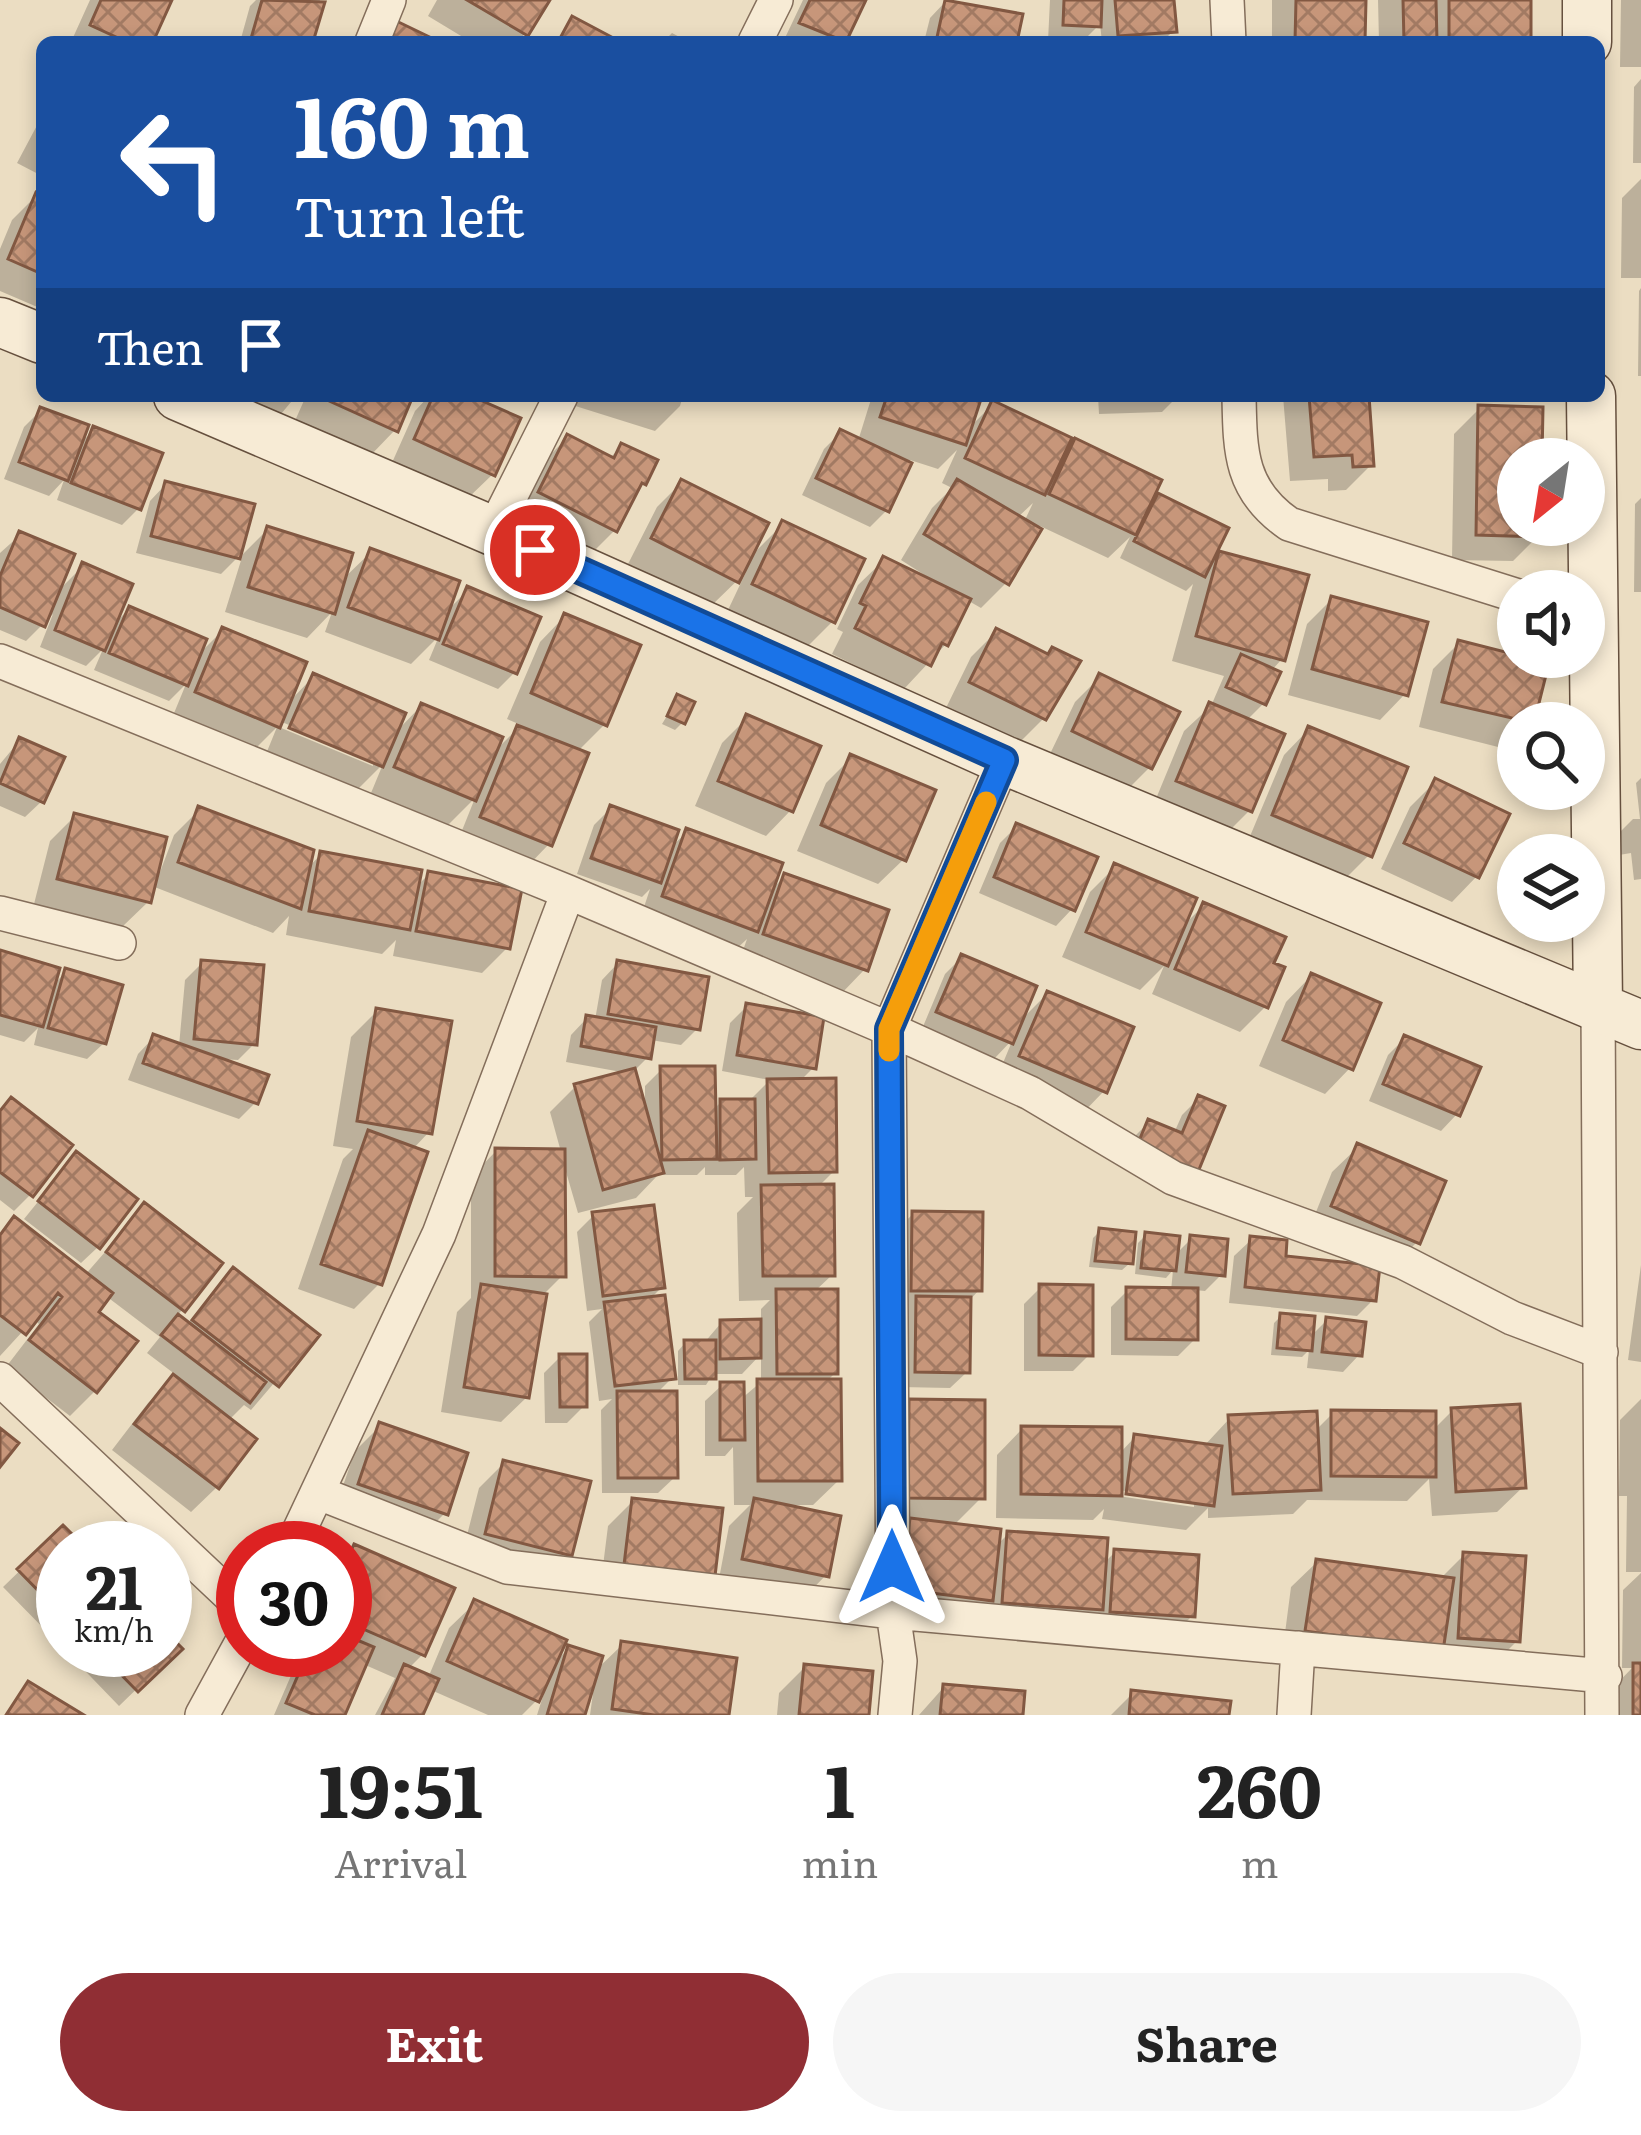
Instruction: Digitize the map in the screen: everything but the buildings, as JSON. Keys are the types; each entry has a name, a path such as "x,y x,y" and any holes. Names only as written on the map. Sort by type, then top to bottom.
{"main road":[{"path":"1587,0 1588,36"},
{"path":"0,322 36,337"},
{"path":"209,402 1004,760 1619,1015 1594,678"},
{"path":"1590,570 1592,402"}],"street":[{"path":"374,36 389,0"},
{"path":"758,36 776,0"},
{"path":"1227,0 1228,36"},
{"path":"493,531 558,402"},
{"path":"1239,402 1246,470 1261,504 1289,524 1497,589"},
{"path":"0,662 568,892 889,1029 1030,1093 1172,1178 1403,1262 1513,1318 1601,1352"},
{"path":"895,1715 900,1661 893,1612 889,1029 1004,760"},
{"path":"305,1521 439,1234 568,892"},
{"path":"0,913 119,943"},
{"path":"1603,1715 1601,1352 1619,1015"},
{"path":"0,1379 216,1583"},
{"path":"319,1493 507,1567 893,1612 1605,1676"},
{"path":"1294,1715 1298,1648"},
{"path":"202,1715 223,1677"}],"slow traffic":[{"path":"889,1051 889,1029 986,802"}],"route":[{"path":"535,550 1004,760 889,1029 892,1567"}]}
